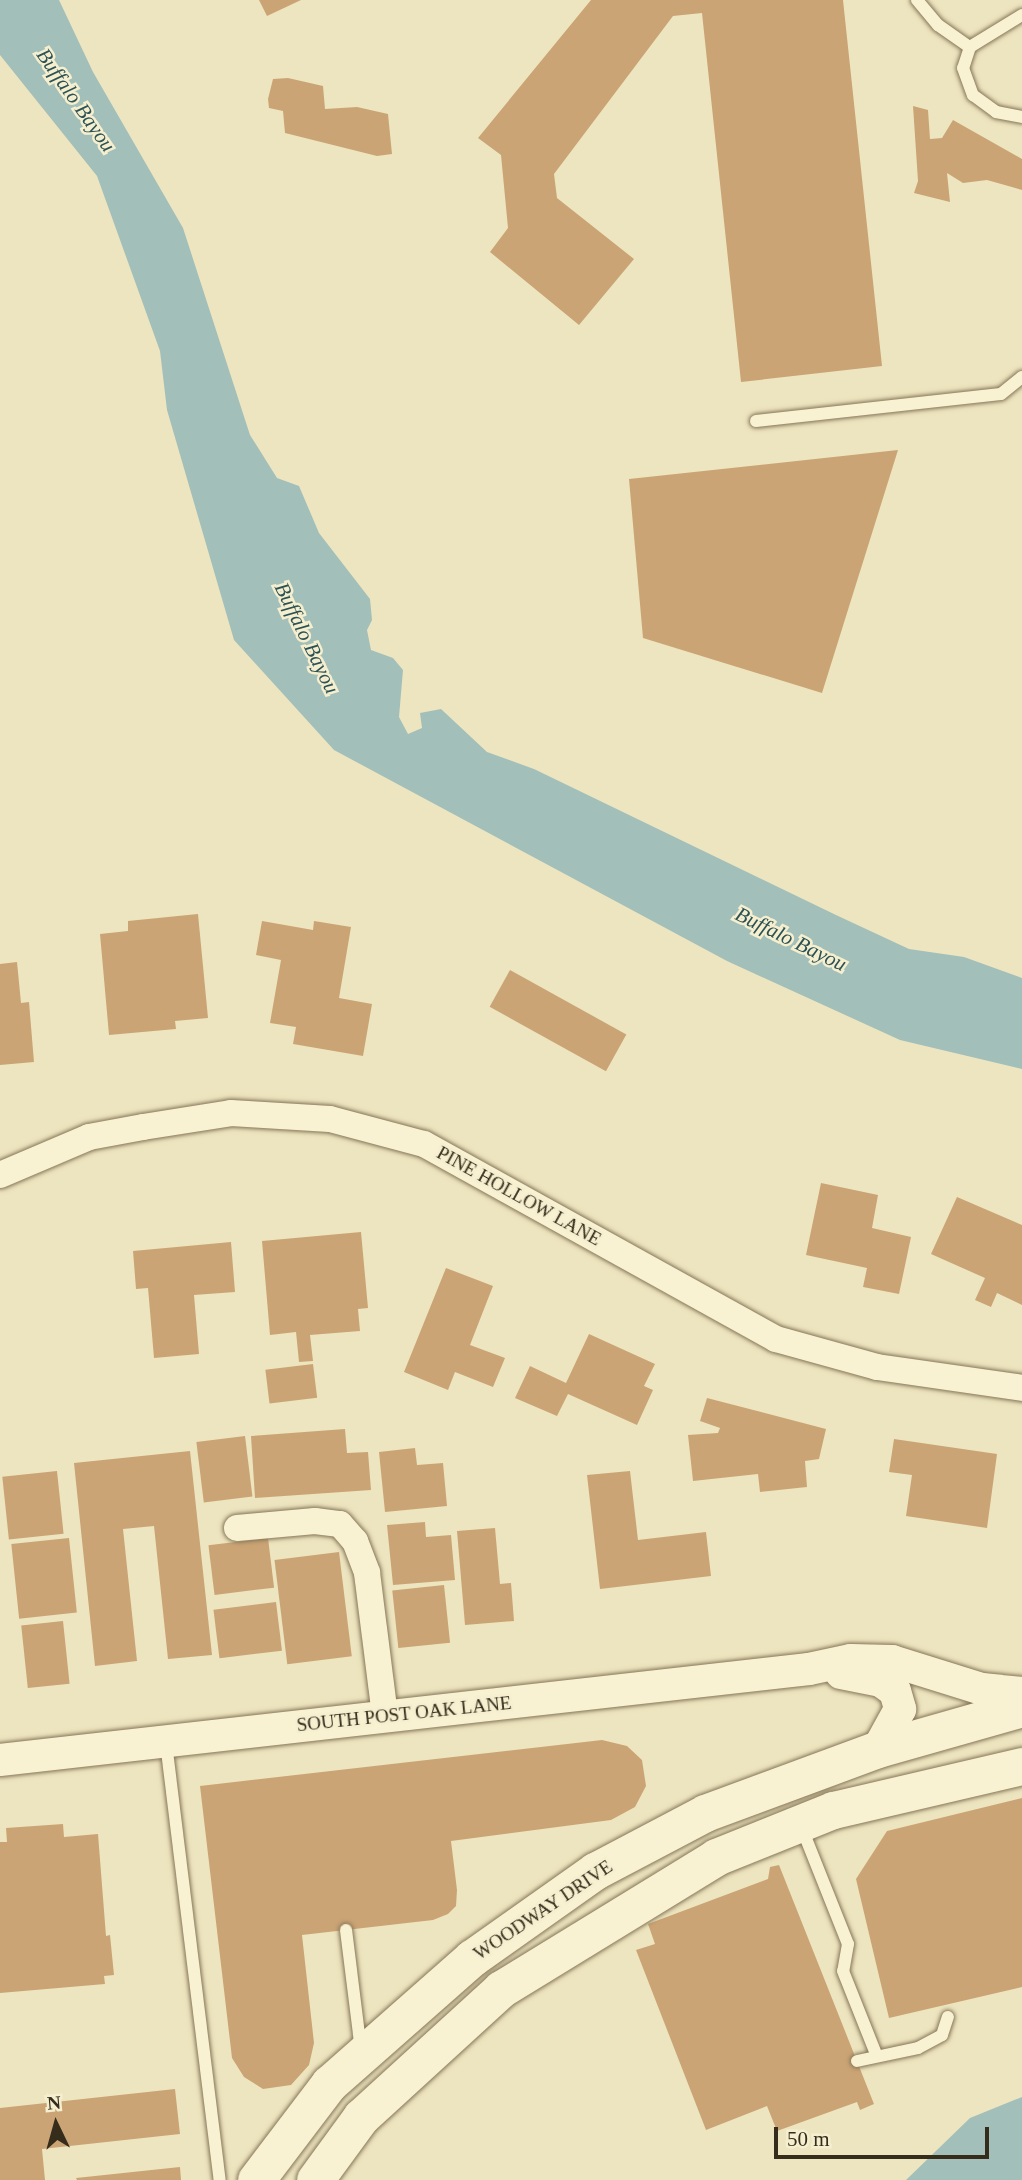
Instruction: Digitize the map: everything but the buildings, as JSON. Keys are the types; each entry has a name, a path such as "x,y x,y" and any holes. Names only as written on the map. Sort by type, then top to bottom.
{"main road":[{"name":"WOODWAY DRIVE","path":"256,2180 329,2084 472,1958 595,1871 705,1813 878,1749 1022,1708"},
{"path":"315,2180 361,2117 500,1989 716,1857 834,1810 1022,1766"},
{"path":"784,1784 800,1824"},
{"path":"472,1958 500,1989"}],"street":[{"name":"PINE HOLLOW LANE","path":"0,1175 89,1138 143,1126 231,1113 330,1119 424,1143 776,1339 877,1367 1022,1388"},
{"path":"237,1528 315,1521 340,1524 355,1541 367,1573 385,1716"},
{"name":"SOUTH POST OAK LANE","path":"0,1760 809,1669 851,1660 892,1661 982,1689 1022,1693"},
{"name":"SOUTH POST OAK LANE","path":"809,1669 881,1681 895,1690 900,1709 878,1749"}],"lane":[{"path":"918,0 938,25 970,47"},
{"path":"1022,15 970,47 963,68 973,95 996,112 1022,117"},
{"path":"756,421 1001,394 1022,377"},
{"path":"166,1741 220,2180"},
{"path":"800,1824 848,1944 843,1971 876,2054"},
{"path":"346,1930 361,2056"},
{"path":"858,2061 876,2054 918,2048 942,2035 948,2017"}],"water":[{"name":"Buffalo Bayou","path":"0,0 59,0 93,72 183,228 250,435 277,478 299,486 319,533 370,599 372,620 367,630 371,650 393,658 403,670 399,717 408,734 422,728 420,713 441,709 487,752 534,769 909,949 964,957 1022,978 1022,1069 900,1040 727,961 334,750 234,640 167,410 160,351 97,176 0,55"},
{"path":"1022,2097 1022,2180 906,2180 970,2118"}]}
